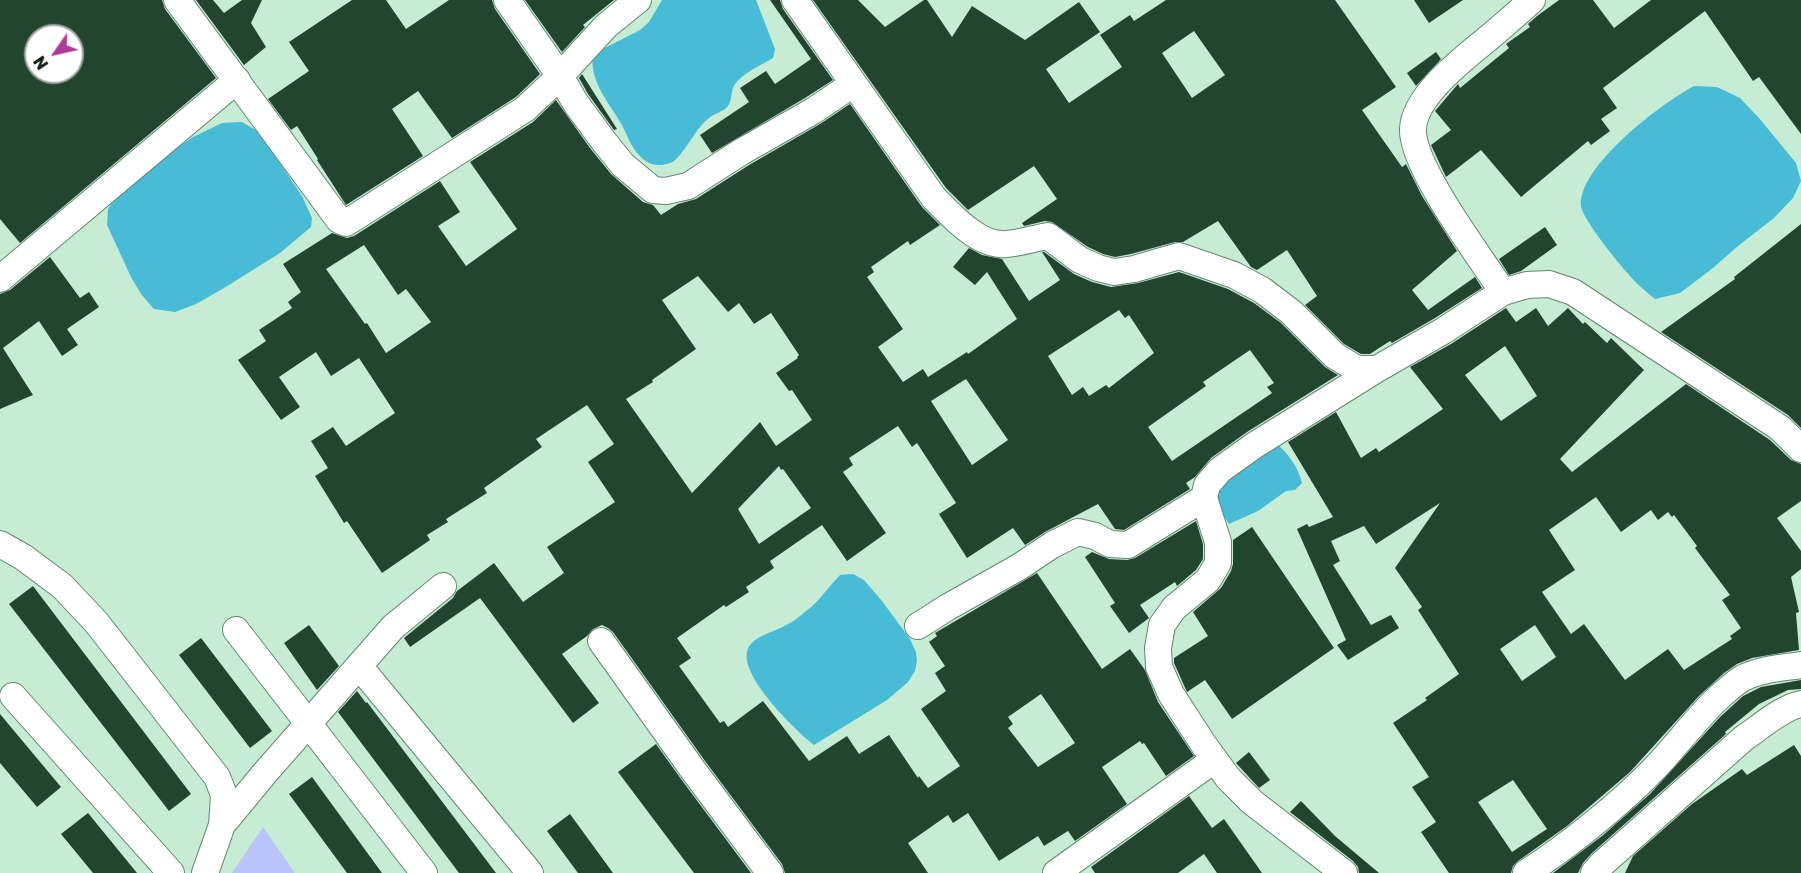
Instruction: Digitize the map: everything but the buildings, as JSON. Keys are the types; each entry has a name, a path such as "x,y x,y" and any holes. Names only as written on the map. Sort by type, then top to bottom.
{"street":[{"path":"177,0 339,220 346,223 525,110 606,26 638,0"},
{"path":"507,0 560,76 574,102 623,165 653,190 666,191 688,186 741,152 813,111 853,84"},
{"path":"795,0 934,198 962,226 985,240 1005,245 1048,236 1080,260 1114,272 1134,269 1179,256 1201,263 1234,275 1262,290 1291,312 1335,357 1357,369 1377,369"},
{"path":"1503,292 1426,172 1417,151 1413,129 1418,110 1444,75 1532,0"},
{"path":"0,279 237,80"},
{"path":"1344,873 1252,802 1228,778 1171,694 1159,667 1158,648 1162,625 1174,608 1208,580 1218,563 1218,542 1204,498 1208,485 1220,471 1255,445 1503,292 1527,285 1549,284 1573,292 1780,428 1801,449"},
{"path":"918,626 1052,545 1078,532 1095,536 1110,544 1128,545 1204,498"},
{"path":"0,544 22,556 62,586 96,622 217,777 224,795 222,825 205,873"},
{"path":"222,825 393,627 443,586"},
{"path":"236,630 424,873"},
{"path":"601,641 770,873"},
{"path":"1526,873 1580,833 1652,771 1701,714 1728,688 1742,678 1754,674 1801,665"},
{"path":"359,666 530,873"},
{"path":"13,696 171,873"},
{"path":"1594,873 1744,738 1768,721 1801,704"},
{"path":"1056,873 1214,760"}],"shaded area":[{"path":"662,0 756,0 775,49 773,58 738,80 733,87 728,106 711,116 699,128 674,161 658,165 646,161 633,148 597,83 593,54 640,30 649,22"},
{"path":"1694,86 1717,87 1740,98 1796,163 1801,181 1793,198 1774,218 1713,268 1680,293 1655,299 1626,272 1589,223 1581,206 1584,190 1593,173 1607,155 1643,121"},
{"path":"242,122 259,132 302,196 312,218 311,227 280,253 196,304 175,312 154,309 141,294 131,277 107,225 108,209 118,193 193,137 222,123"},
{"path":"1277,444 1292,462 1302,483 1295,490 1286,491 1258,511 1229,524 1214,501 1218,482"},
{"path":"853,574 864,580 910,639 916,652 915,671 908,682 887,700 814,745 768,699 749,669 747,656 750,645 754,641 798,618 815,604 840,575"},
{"path":"263,827 295,873 232,873"}]}
